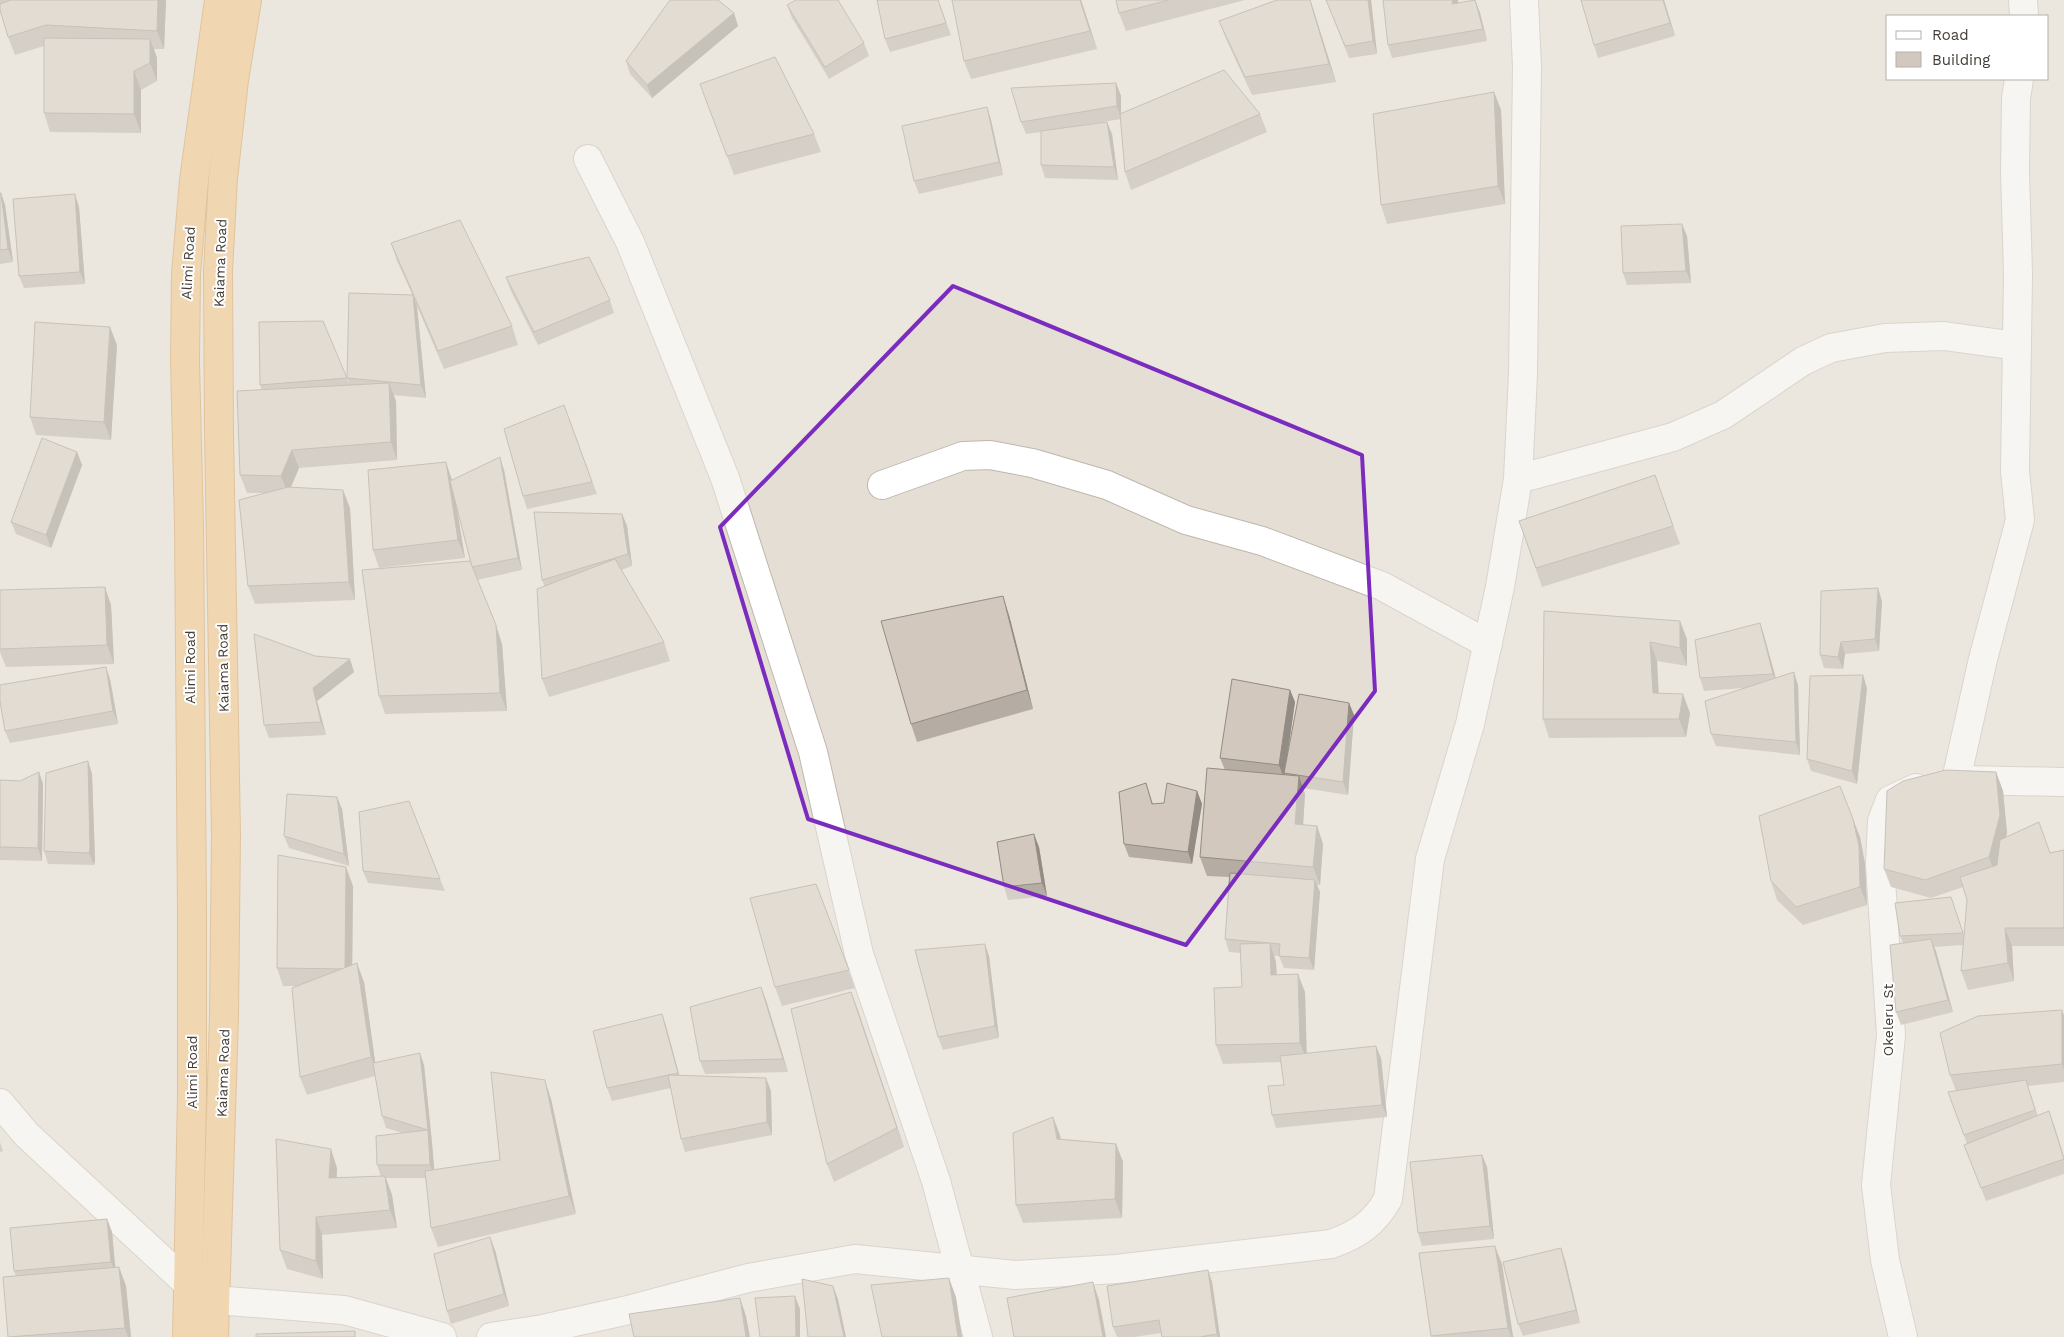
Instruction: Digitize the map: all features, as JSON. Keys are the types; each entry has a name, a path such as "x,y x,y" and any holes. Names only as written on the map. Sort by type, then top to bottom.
{"highway":[{"name":"Alimi Road","path":"187,1337 192,914 189,524 185,362 186,284 194,180 219,0"},
{"name":"Kaiama Road","path":"214,1337 224,1016 226,845 218,271 223,178 234,80 247,0"}],"street":[{"path":"491,1337 543,1329 624,1312 748,1278 855,1259 961,1272 1015,1275 1116,1269 1330,1244 1351,1237 1378,1216 1388,1199 1430,859 1470,724 1500,586 1518,479 1524,318 1527,67 1524,0"},
{"path":"2023,0 2024,15"},
{"path":"1956,780 1983,659 2020,520 2015,471 2018,274 2015,172 2016,98 2020,80"},
{"path":"588,159 630,242 725,478 813,752 859,954 936,1181 978,1337"},
{"path":"1518,479 1673,437 1723,415 1803,361 1831,348 1886,338 1944,336 2017,346"},
{"path":"882,486 963,456 990,455 1032,463 1107,485 1186,520 1262,541 1382,586 1488,644"},
{"name":"Okeleru St","path":"1903,1337 1885,1260 1876,1185 1891,1035 1880,864 1882,821 1890,800 1909,790 1956,780 2064,782"},
{"path":"0,1103 28,1135 188,1284"},
{"path":"215,1300 344,1310 442,1337"}],"highlighted area":[{"path":"953,286 1362,455 1375,691 1186,945 808,819 720,527"}],"shaded area":[{"path":"0,0 2064,0 2064,1337 0,1337"}],"building":[{"path":"11,0 158,0 157,31 46,25 8,37 0,4"},
{"path":"670,0 718,0 734,13 647,85 626,61"},
{"path":"796,0 838,0 864,43 825,67 787,5"},
{"path":"877,0 938,0 946,23 885,39"},
{"path":"952,0 1080,0 1090,31 964,61"},
{"path":"1116,0 1169,0 1119,13"},
{"path":"1277,0 1310,0 1329,64 1245,77 1219,21"},
{"path":"1326,0 1368,0 1373,41 1345,46"},
{"path":"1383,0 1453,0 1452,4 1475,0 1483,29 1388,45"},
{"path":"1581,0 1663,0 1670,23 1594,45"},
{"path":"44,38 150,39 150,63 134,71 134,114 44,113"},
{"path":"775,57 814,134 727,156 700,84"},
{"path":"1224,70 1260,114 1125,172 1120,114"},
{"path":"1116,83 1117,106 1021,122 1011,88"},
{"path":"1494,92 1498,186 1381,205 1373,114"},
{"path":"987,107 999,162 914,181 902,126"},
{"path":"1107,122 1114,167 1041,165 1041,131"},
{"path":"0,193 8,249 0,250"},
{"path":"75,194 80,272 19,276 13,199"},
{"path":"460,220 512,326 438,351 391,243"},
{"path":"1682,224 1686,271 1623,273 1621,226"},
{"path":"589,257 610,300 534,332 506,277"},
{"path":"349,293 413,295 421,385 347,378"},
{"path":"323,321 347,378 260,385 259,322"},
{"path":"35,322 110,327 104,422 30,417"},
{"path":"389,383 391,442 292,450 281,476 240,475 237,391"},
{"path":"564,405 592,482 523,496 504,429"},
{"path":"42,438 77,452 46,535 11,522"},
{"path":"500,457 518,558 472,567 450,481"},
{"path":"446,462 458,540 373,550 368,470"},
{"path":"1655,475 1673,526 1536,568 1519,521"},
{"path":"288,487 343,490 349,582 248,586 239,500"},
{"path":"534,512 622,514 628,554 542,580"},
{"path":"615,559 664,642 542,679 537,589"},
{"path":"470,561 496,625 500,693 379,696 362,570"},
{"path":"105,587 107,645 0,649 0,590"},
{"path":"1878,588 1875,639 1841,642 1838,657 1820,655 1821,591"},
{"path":"1003,596 1027,690 911,724 881,621"},
{"path":"1544,611 1680,621 1680,648 1650,642 1653,693 1683,694 1679,719 1543,719"},
{"path":"1760,623 1773,674 1700,678 1695,640"},
{"path":"254,634 315,656 350,659 313,688 321,722 264,725"},
{"path":"106,667 113,711 5,731 0,701 0,685"},
{"path":"1794,672 1796,742 1711,734 1705,701"},
{"path":"1863,675 1852,771 1807,759 1810,676"},
{"path":"1232,679 1290,690 1279,765 1220,758"},
{"path":"1299,694 1349,703 1343,782 1284,773"},
{"path":"88,761 89,853 44,851 46,773"},
{"path":"1207,768 1299,776 1295,824 1317,826 1313,867 1200,857"},
{"path":"1946,770 1996,772 2000,815 1989,857 1925,880 1884,869 1887,791 1903,781"},
{"path":"39,772 38,848 0,847 0,780 20,781"},
{"path":"1146,783 1152,804 1164,803 1167,783 1197,791 1188,852 1124,844 1119,792"},
{"path":"1840,786 1853,819 1859,846 1860,887 1796,907 1771,881 1759,816"},
{"path":"287,794 337,797 344,854 284,836"},
{"path":"409,801 440,879 363,871 359,812"},
{"path":"2039,822 2050,853 2064,850 2064,928 2005,928 2008,963 1961,971 1967,900 1960,877 1997,865 2000,840"},
{"path":"1034,834 1042,883 1004,887 997,842"},
{"path":"278,855 346,867 345,969 277,968"},
{"path":"1230,873 1315,880 1309,958 1279,956 1280,944 1225,939"},
{"path":"816,884 849,970 775,987 750,898"},
{"path":"1951,897 1963,933 1900,936 1895,903"},
{"path":"1931,939 1948,1000 1896,1012 1890,945"},
{"path":"1270,943 1271,975 1298,974 1300,1043 1216,1045 1214,988 1242,987 1240,944"},
{"path":"985,944 995,1026 938,1037 915,950"},
{"path":"357,963 371,1057 300,1077 292,988"},
{"path":"761,987 783,1059 700,1061 690,1007"},
{"path":"851,992 897,1128 827,1164 791,1009"},
{"path":"2062,1010 2062,1064 1950,1075 1940,1033 1978,1016"},
{"path":"662,1014 678,1073 607,1088 593,1031"},
{"path":"1376,1046 1382,1105 1272,1115 1268,1086 1284,1085 1280,1056"},
{"path":"420,1053 428,1130 382,1116 373,1063"},
{"path":"491,1072 545,1080 569,1196 431,1228 425,1171 500,1160"},
{"path":"668,1075 766,1078 767,1122 681,1139"},
{"path":"2026,1080 2035,1110 1964,1135 1948,1092"},
{"path":"2049,1111 2064,1159 1981,1188 1964,1145"},
{"path":"1053,1117 1057,1139 1116,1144 1115,1199 1016,1205 1013,1133"},
{"path":"428,1130 430,1165 377,1165 376,1136"},
{"path":"276,1139 331,1149 329,1178 385,1176 390,1210 316,1217 316,1261 280,1250"},
{"path":"1482,1155 1490,1226 1418,1233 1410,1162"},
{"path":"107,1219 111,1262 14,1271 10,1228"},
{"path":"490,1237 504,1294 447,1311 434,1254"},
{"path":"1495,1246 1508,1328 1431,1336 1419,1253"},
{"path":"1561,1248 1576,1310 1518,1324 1503,1262"},
{"path":"119,1267 125,1328 8,1337 3,1277"},
{"path":"1208,1270 1217,1334 1200,1337 1162,1337 1159,1320 1113,1327 1107,1286"},
{"path":"949,1278 958,1337 882,1337 871,1285"},
{"path":"802,1279 833,1286 844,1337 808,1337"},
{"path":"1093,1282 1103,1337 1014,1337 1007,1298"},
{"path":"795,1296 796,1337 760,1337 755,1298"},
{"path":"740,1298 746,1337 634,1337 629,1314"},
{"path":"355,1331 355,1337 256,1337 256,1334"}]}
